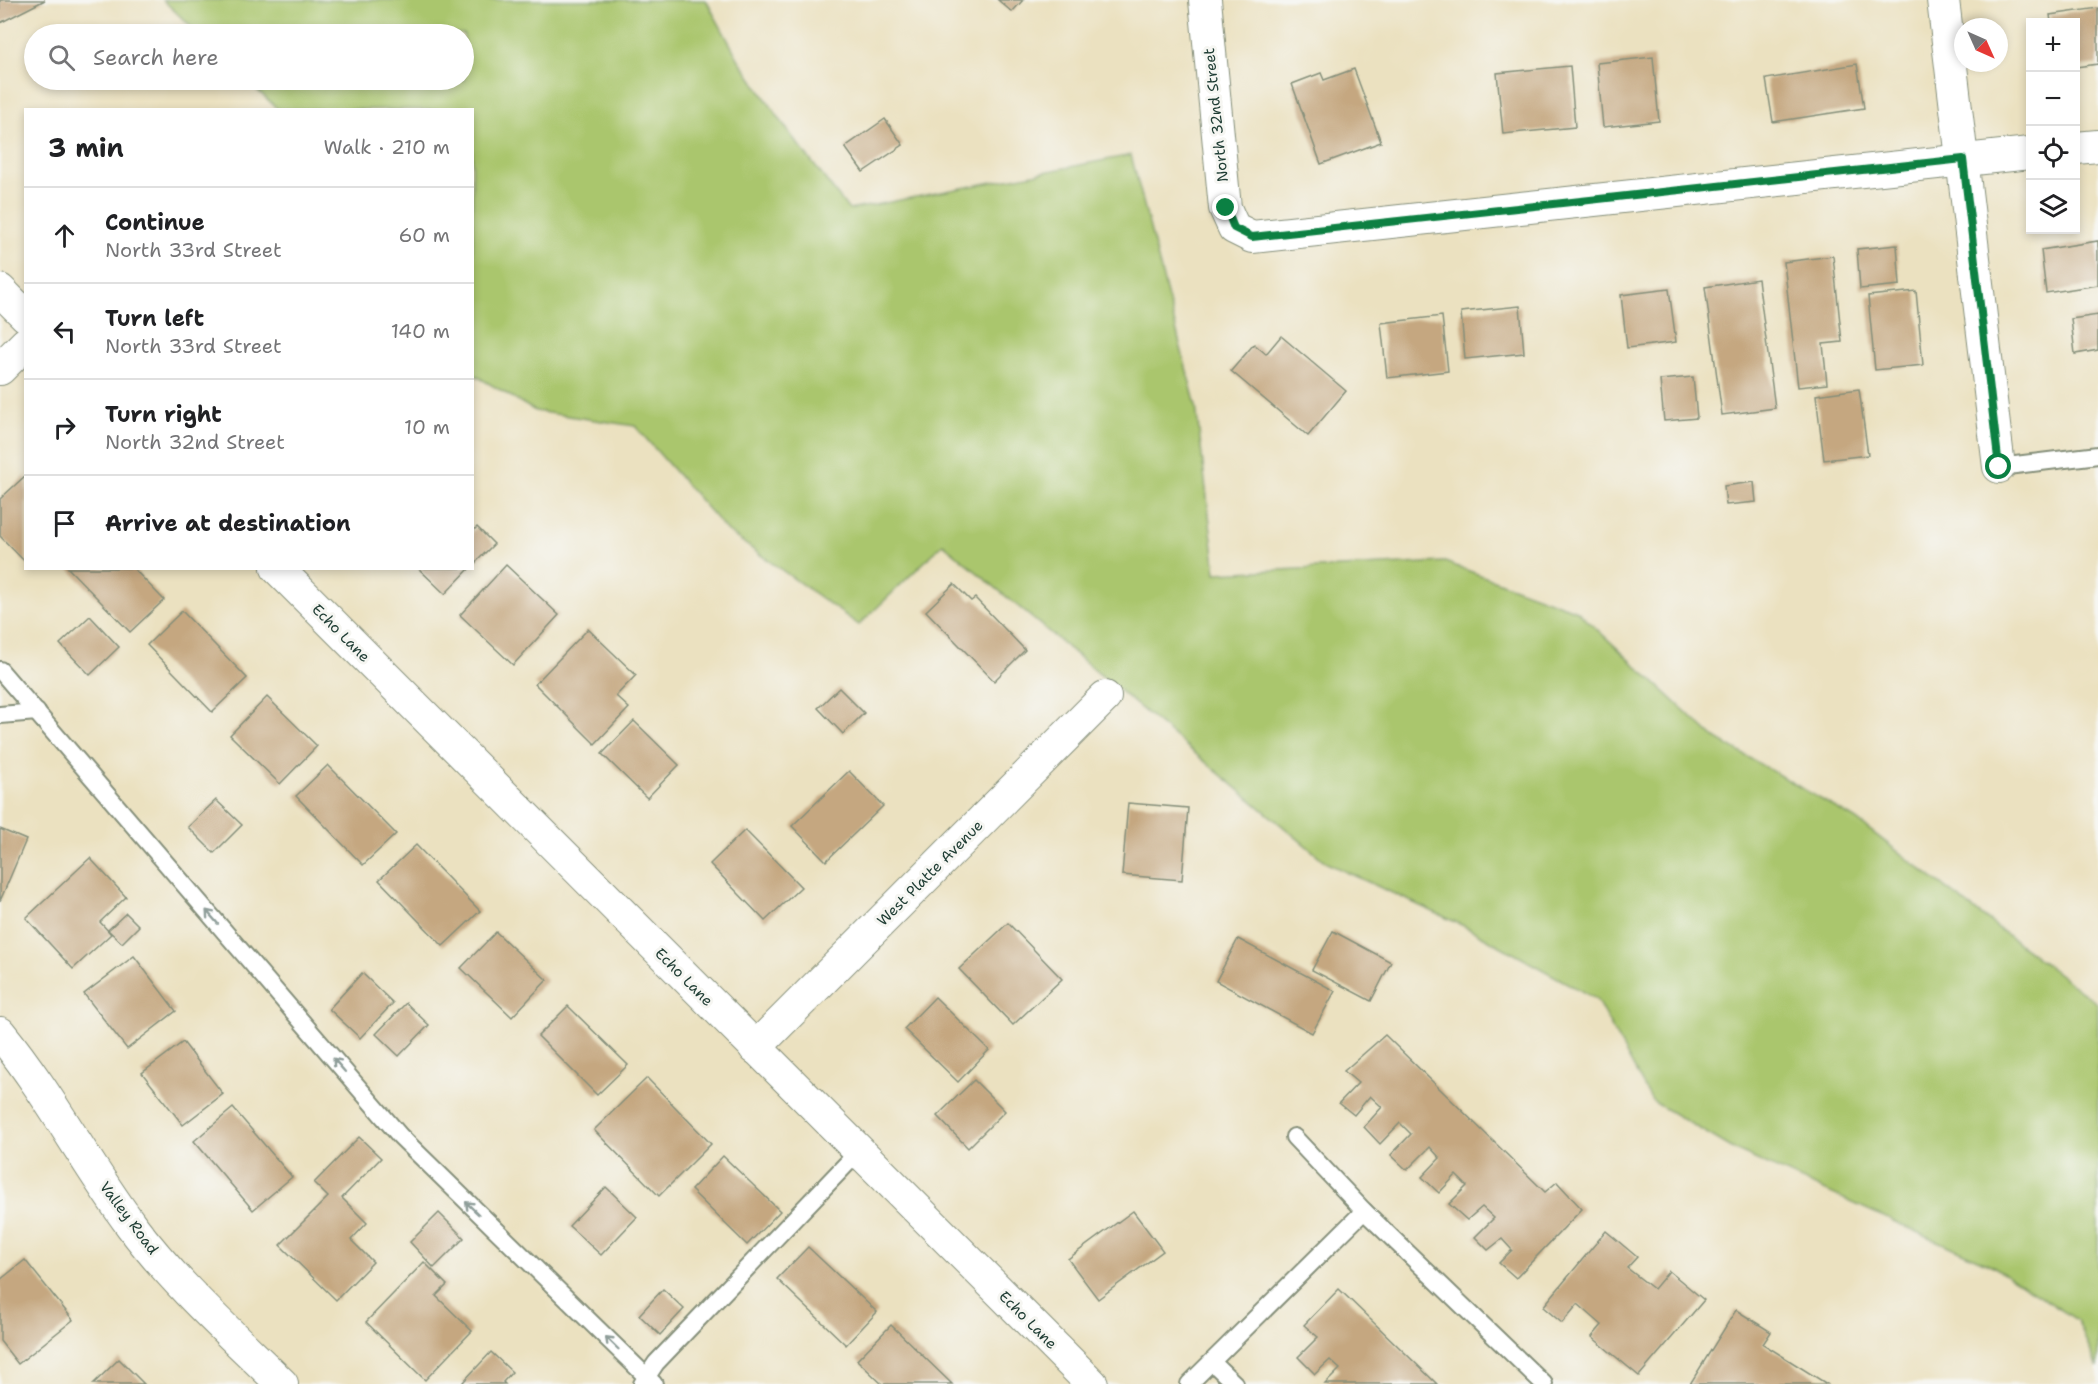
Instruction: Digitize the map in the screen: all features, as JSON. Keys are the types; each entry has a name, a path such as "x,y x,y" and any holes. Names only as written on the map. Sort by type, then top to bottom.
{"street":[{"name":"North 32nd Street","path":"1205,0 1226,208 1234,228 1252,237 1963,159"},
{"path":"1943,0 1999,467"},
{"path":"2080,148 2098,146"},
{"path":"1963,159 2026,153"},
{"path":"0,290 24,314"},
{"path":"0,369 24,345"},
{"name":"Echo Lane","path":"279,570 1092,1384"},
{"name":"West Platte Avenue","path":"755,1048 1105,697"},
{"name":"Valley Road","path":"0,1033 23,1060 132,1227 191,1296 282,1384"}],"lane":[{"path":"1999,467 2098,455"},
{"path":"0,670 400,1136 648,1382 656,1363 859,1151"},
{"path":"0,715 37,712"},
{"path":"1294,1137 1365,1211 1544,1384"},
{"path":"1189,1384 1365,1211"},
{"path":"1212,1362 1235,1384"}],"green space":[{"path":"163,0 706,0 739,60 791,135 849,210 1131,155 1196,406 1216,573 1445,562 1577,611 1713,737 1855,819 2098,1004 2098,1368 2077,1320 1993,1266 1737,1151 1652,1101 1596,999 1464,926 1327,863 943,544 859,625 727,531 635,426 535,411 474,375 474,108 277,108 257,90 474,90 474,24 188,24"}],"building":[{"path":"0,0 45,0 0,23"},
{"path":"998,0 1023,0 1012,12"},
{"path":"2098,8 2098,64 2080,66 2080,18 2050,18 2050,15"},
{"path":"1653,57 1659,121 1603,127 1597,63"},
{"path":"1857,64 1864,108 1773,122 1766,79"},
{"path":"1570,66 1575,127 1503,134 1497,73"},
{"path":"1354,69 1381,142 1321,164 1292,84 1321,73 1324,80"},
{"path":"885,119 903,145 863,172 845,147"},
{"path":"2098,241 2098,285 2046,293 2041,250"},
{"path":"1897,245 1900,285 1860,289 1857,249"},
{"path":"1833,256 1842,342 1823,344 1827,384 1798,387 1784,262"},
{"path":"1758,279 1775,408 1722,415 1705,287"},
{"path":"1669,289 1676,342 1627,348 1621,295"},
{"path":"1916,291 1923,365 1875,370 1868,296"},
{"path":"1520,306 1524,353 1465,359 1461,312"},
{"path":"2098,315 2098,350 2075,354 2071,319"},
{"path":"1442,316 1448,371 1387,378 1381,323"},
{"path":"1281,336 1346,391 1308,436 1231,371 1254,344 1266,354"},
{"path":"1693,377 1697,418 1664,421 1660,380"},
{"path":"1859,389 1868,455 1824,460 1816,395"},
{"path":"24,477 24,561 0,536 0,499"},
{"path":"1754,482 1756,502 1726,505 1724,486"},
{"path":"477,527 494,544 474,564 474,530"},
{"path":"506,565 559,615 513,665 460,615"},
{"path":"70,570 135,570 164,600 130,632"},
{"path":"420,570 468,570 445,594"},
{"path":"954,584 971,601 975,598 1025,650 994,681 926,611"},
{"path":"182,611 247,678 212,712 147,645"},
{"path":"90,616 119,647 90,675 60,644"},
{"path":"588,629 636,675 616,696 629,708 595,744 535,684"},
{"path":"839,688 864,713 843,734 818,708"},
{"path":"267,697 317,746 280,784 230,735"},
{"path":"634,721 679,765 647,798 602,754"},
{"path":"328,765 396,834 363,865 296,796"},
{"path":"849,771 883,806 826,861 792,826"},
{"path":"216,800 242,825 214,853 188,827"},
{"path":"1128,803 1188,808 1182,880 1122,875"},
{"path":"0,829 26,840 0,901"},
{"path":"745,830 801,887 765,921 710,864"},
{"path":"416,845 480,911 443,946 379,880"},
{"path":"90,858 126,897 100,922 111,934 73,969 26,918"},
{"path":"126,913 139,926 122,943 108,930"},
{"path":"1008,923 1062,979 1013,1025 959,969"},
{"path":"1333,931 1391,962 1371,1001 1312,970"},
{"path":"496,932 547,980 512,1017 461,968"},
{"path":"1238,939 1335,991 1312,1033 1216,981"},
{"path":"134,956 176,1011 127,1049 84,994"},
{"path":"362,973 393,1003 360,1038 329,1009"},
{"path":"935,997 989,1050 958,1082 904,1029"},
{"path":"406,1003 429,1025 399,1056 376,1034"},
{"path":"568,1006 628,1065 597,1095 538,1036"},
{"path":"1385,1035 1545,1192 1557,1182 1582,1209 1516,1278 1499,1263 1512,1250 1502,1239 1488,1250 1475,1237 1494,1218 1482,1207 1467,1220 1449,1204 1467,1186 1456,1175 1439,1193 1422,1177 1440,1158 1430,1147 1407,1170 1391,1155 1411,1134 1400,1123 1380,1144 1364,1127 1382,1107 1370,1096 1354,1115 1339,1103 1358,1083 1344,1071"},
{"path":"183,1042 223,1094 183,1125 142,1073"},
{"path":"647,1078 711,1144 659,1196 594,1130"},
{"path":"974,1080 1005,1111 968,1148 937,1116"},
{"path":"233,1108 292,1177 253,1210 194,1141"},
{"path":"359,1137 381,1158 342,1198 367,1223 351,1240 373,1262 336,1300 280,1245 328,1197 314,1183"},
{"path":"723,1156 780,1211 747,1245 691,1190"},
{"path":"606,1187 637,1217 601,1255 569,1226"},
{"path":"1133,1211 1163,1251 1098,1299 1068,1259"},
{"path":"439,1213 464,1238 434,1268 410,1242"},
{"path":"1606,1231 1637,1257 1627,1268 1654,1289 1669,1271 1704,1300 1639,1376 1592,1337 1602,1325 1578,1304 1562,1323 1543,1307"},
{"path":"808,1247 877,1312 846,1345 777,1279"},
{"path":"25,1260 73,1320 18,1364 0,1341 0,1280"},
{"path":"424,1262 447,1285 436,1296 472,1331 425,1380 366,1322"},
{"path":"663,1289 684,1309 660,1335 639,1315"},
{"path":"1339,1289 1437,1384 1325,1384 1340,1369 1330,1360 1315,1374 1298,1357 1318,1337 1304,1325"},
{"path":"1736,1310 1771,1332 1763,1344 1827,1384 1690,1384"},
{"path":"891,1325 952,1384 882,1384 857,1360"},
{"path":"491,1352 512,1372 503,1382 505,1384 465,1384 463,1382"},
{"path":"119,1359 144,1384 93,1384"}],"route":[{"path":"1226,208 1234,228 1252,237 1963,159 1999,467"}]}
